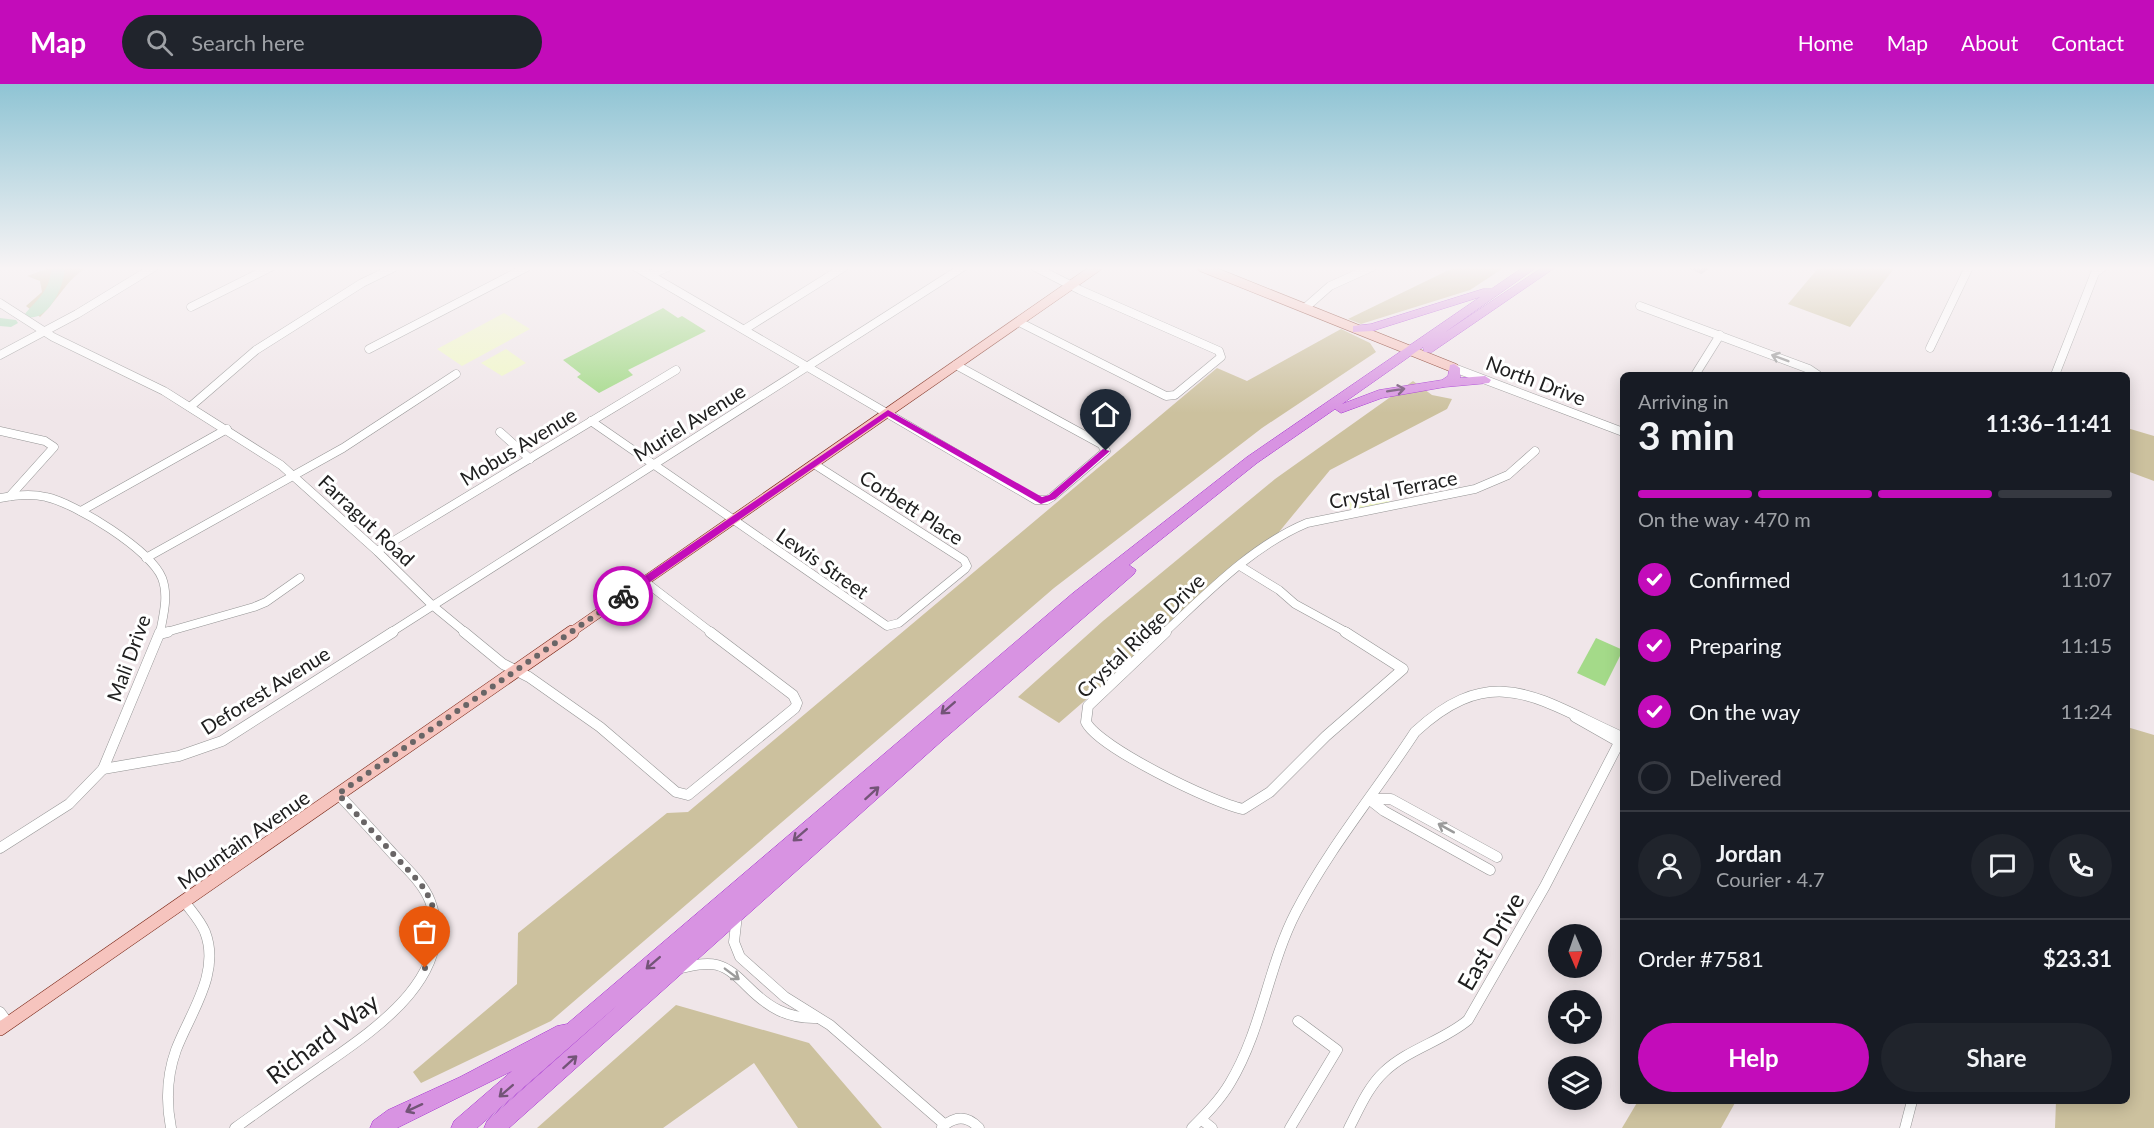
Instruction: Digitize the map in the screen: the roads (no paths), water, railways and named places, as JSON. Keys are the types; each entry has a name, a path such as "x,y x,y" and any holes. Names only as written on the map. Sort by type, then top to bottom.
{"highway":[{"path":"1357,329 1372,327 1407,316"},
{"path":"494,1128 1097,596 1239,482 1341,409 1462,316"},
{"path":"461,1128 1078,597 1252,460 1472,316"},
{"path":"1444,383 1453,380 1456,373 1454,368"},
{"path":"1341,409 1387,392 1444,383 1485,380"},
{"path":"380,1128 396,1117 467,1084 587,1020"}],"street":[{"name":"Farragut Road","path":"18,316 45,332 164,391 227,429 295,475 432,605 503,664 516,670 600,727 676,792 688,795 795,708 797,703 793,695 644,581"},
{"path":"0,355 72,316"},
{"path":"190,407 255,350 311,316"},
{"path":"369,349 433,316"},
{"path":"722,316 1041,501 1052,497 1104,455 1105,448 956,365"},
{"path":"745,329 766,316"},
{"name":"Muriel Avenue","path":"432,605 887,316"},
{"name":"Mountain Avenue","path":"4,1026 1028,316"},
{"path":"1019,322 1171,396 1220,360 1222,354 1219,351 1142,316"},
{"name":"North Drive","path":"1324,316 1620,431"},
{"path":"1667,316 1814,372"},
{"path":"1930,348 1946,316"},
{"path":"2056,372 2078,316"},
{"path":"1697,372 1720,335"},
{"name":"Mobus Avenue","path":"377,551 676,370"},
{"path":"146,558 295,475 416,403 456,374"},
{"name":"Lewis Street","path":"591,421 882,623 890,626"},
{"path":"81,512 227,429"},
{"path":"0,431 45,441 54,447 10,496"},
{"path":"500,432 530,459"},
{"name":"Crystal Terrace","path":"1255,554 1268,542 1307,523 1444,496 1495,482 1508,475 1535,452"},
{"name":"Corbett Place","path":"814,464 966,562 965,569 900,623 890,626"},
{"name":"Mali Drive","path":"0,498 10,496 51,498 81,512 146,558 161,575 164,588 164,610 159,634 103,769 94,782 63,808 0,848"},
{"name":"Crystal Ridge Drive","path":"1240,566 1279,590 1295,604 1348,633 1403,669 1326,736 1270,792 1243,809 1221,804 1189,789 1089,729 1085,723 1084,714 1088,706 1200,600 1240,566 1255,554"},
{"path":"159,634 254,607 266,602 300,578"},
{"name":"Deforest Avenue","path":"103,769 188,756 222,741 432,605"},
{"path":"1192,1128 1202,1120 1231,1083 1243,1057 1294,914 1414,732 1427,721 1475,693 1494,690 1527,694 1572,715 1581,723 1620,737"},
{"name":"East Drive","path":"1349,1128 1369,1093 1389,1066 1456,1032 1468,1020 1545,886 1620,742"},
{"name":"Richard Way","path":"235,1128 387,1019 415,987 432,950 436,930 435,912 430,897 420,883 338,794"},
{"path":"1370,800 1392,799 1497,856"},
{"path":"1370,800 1490,870"},
{"path":"171,1128 167,1097 176,1053 202,996 208,964 205,932 184,902"},
{"path":"738,913 734,942 740,957 785,998 830,1025 942,1126 950,1120 965,1118 972,1120 979,1128"},
{"path":"676,968 718,965 730,970 761,1000 778,1012 799,1020 817,1018"},
{"path":"0,1012 4,1026"},
{"path":"1290,1128 1337,1050 1298,1021"},
{"path":"1905,1128 1911,1104"},
{"path":"1202,1120 1212,1128"}],"waterway":[{"path":"0,322 11,323"}]}
